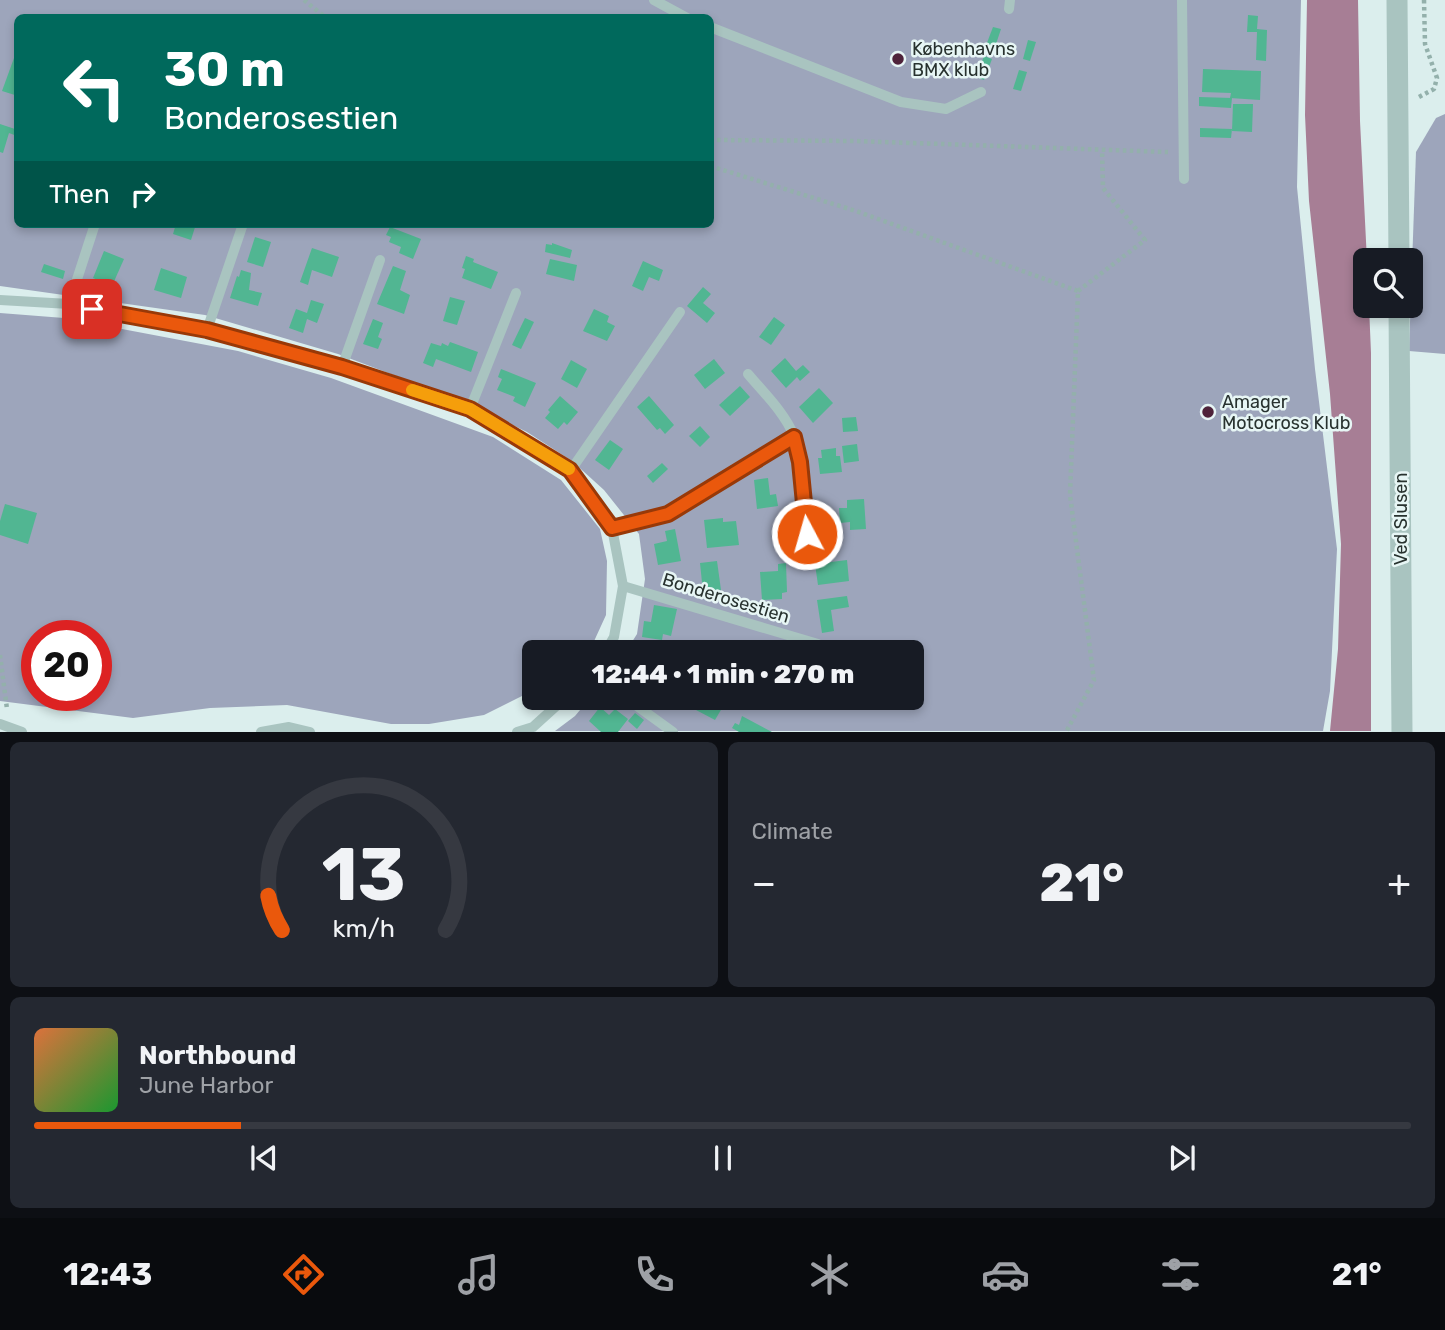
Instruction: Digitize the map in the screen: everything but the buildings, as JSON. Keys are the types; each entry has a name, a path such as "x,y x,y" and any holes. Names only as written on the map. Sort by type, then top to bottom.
{"street":[{"path":"1397,0 1399,248"},
{"name":"Ved Slusen","path":"1399,318 1402,732"}],"lane":[{"path":"654,0 680,14"},
{"path":"1182,0 1184,179"},
{"path":"714,29 901,102 946,109 981,92"},
{"path":"69,304 94,228"},
{"path":"207,330 242,228"},
{"path":"342,367 380,260"},
{"path":"470,409 516,293"},
{"path":"0,300 69,304 207,330 342,367 470,409 570,470 612,528 623,586 612,640"},
{"path":"570,470 680,312"},
{"path":"748,374 782,413 794,437 800,462 807,534"},
{"path":"612,528 668,514 794,437"},
{"name":"Bonderosestien","path":"623,586 805,640"},
{"path":"517,732 535,729 553,710"},
{"path":"643,710 673,732"},
{"path":"4,726 22,732"},
{"path":"261,732 288,729 310,732"}],"path":[{"path":"304,0 321,14"},
{"path":"1398,104 1428,94 1437,83 1436,71 1425,44 1424,0"},
{"path":"714,140 856,141 1184,153"},
{"path":"1078,290 1145,240 1103,188 1102,150"},
{"path":"714,167 856,211 1078,290"},
{"path":"1066,732 1094,680 1070,495 1078,290"},
{"path":"0,655 4,726"}],"shaded area":[{"path":"0,0 1301,0 1297,187 1337,549 1330,691 1323,731 555,731 580,710 924,710 924,640 633,640 637,634 645,579 639,534 604,490 572,461 527,432 465,402 338,354 205,315 0,286"},
{"path":"1307,0 1358,0 1366,248 1353,248 1353,318 1370,318 1371,731 1330,731 1338,649 1341,544 1330,394 1309,201 1305,115"},
{"path":"1445,114 1445,354 1409,351 1410,318 1423,318 1423,248 1413,248 1416,152 1436,118"},
{"path":"0,313 64,318 238,351 331,378 493,437 561,480 600,529 607,561 606,615 595,640 522,640 522,696 484,715 429,724 391,724 287,705 210,708 133,718 78,711 112,711 112,620 21,620 21,704 0,701"}],"slow traffic":[{"path":"412,390 470,409 569,469"}],"place":[{"name":"Københavns BMX klub","path":"898,59"},
{"name":"Amager Motocross Klub","path":"1208,412"}],"route":[{"path":"92,309 207,330 342,367 470,409 570,470 612,528 668,514 794,437 800,462 807,534"}]}
